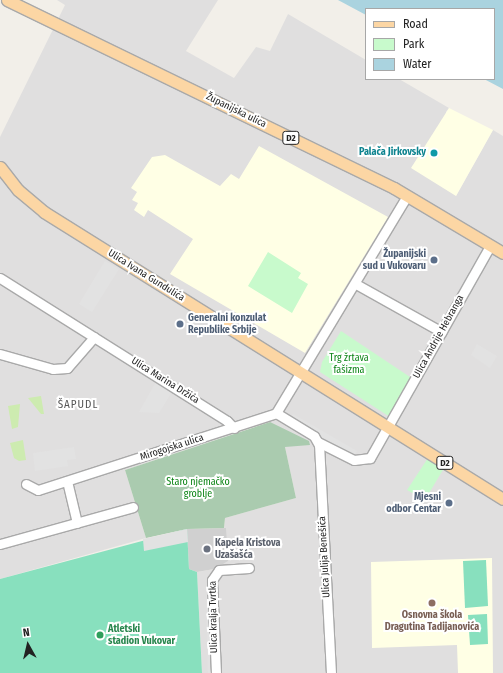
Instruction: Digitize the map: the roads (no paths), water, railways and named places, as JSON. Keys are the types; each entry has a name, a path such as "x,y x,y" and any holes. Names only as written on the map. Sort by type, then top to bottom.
{"main road":[{"name":"Županijska ulica","path":"7,0 407,196 503,253"},
{"name":"Ulica Ivana Gundulića","path":"0,167 18,190 44,212 301,373"},
{"name":"D2","path":"301,373 503,499"}],"street":[{"path":"388,427 370,458 363,461 318,442 276,413 356,284 407,196"},
{"name":"Ulica Andrije Hebranga","path":"388,427 490,246"},
{"name":"Ulica Marina Držića","path":"0,278 234,428"},
{"path":"356,284 442,332"},
{"path":"0,354 53,369 67,368 94,337"},
{"name":"Mirogojska ulica","path":"26,484 38,490 234,428 276,413"},
{"name":"Ulica Julija Benešića","path":"318,442 331,673"},
{"path":"67,481 77,522"},
{"path":"0,544 133,507"},
{"name":"Ulica kralja Tvrtka","path":"216,673 212,580 220,570 249,568"}],"water":[{"path":"338,0 503,0 503,89 486,80 495,80 495,8 365,8 365,14"}],"place":[{"name":"Palača Jirkovsky","path":"434,153"},
{"name":"Županijski sud u Vukovaru","path":"434,260"},
{"name":"Generalni konzulat Republike Srbije","path":"180,324"},
{"name":"Mjesni odbor Centar","path":"449,503"},
{"name":"Kapela Kristova Uzašašća","path":"207,549"},
{"name":"Osnovna škola Dragutina Tadijanovića","path":"432,603"},
{"name":"Atletski stadion Vukovar","path":"100,635"}],"district":[{"name":"ŠAPUDL","path":"78,405"}],"park label":[{"name":"Trg žrtava fašizma","path":"349,364"},
{"name":"Staro njemačko groblje","path":"198,488"}]}
